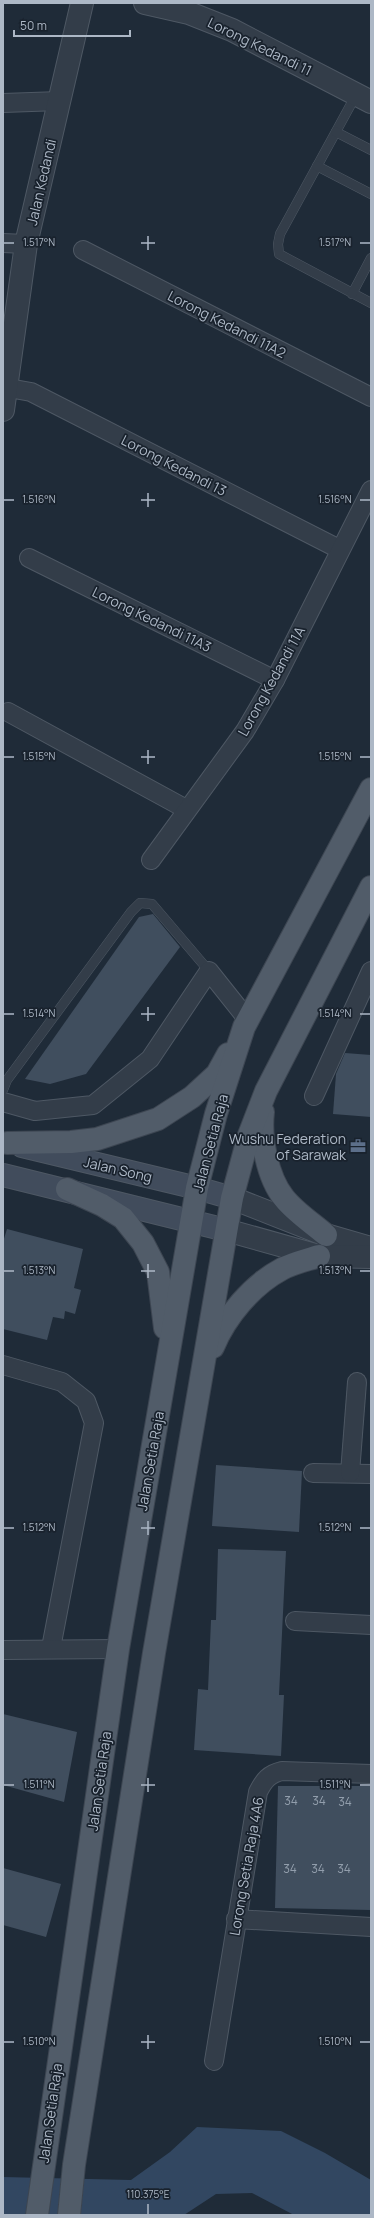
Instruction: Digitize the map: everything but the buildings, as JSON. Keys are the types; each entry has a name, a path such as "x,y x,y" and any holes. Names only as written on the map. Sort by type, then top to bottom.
{"main road":[{"name":"Jalan Setia Raja","path":"37,2215 43,2163 118,1649 190,1221 197,1188 216,1114 246,1023 371,789"},
{"path":"68,2215 74,2165 154,1653 204,1370 232,1198 249,1135 266,1091 371,887"},
{"path":"5,1142 70,1142 97,1139 158,1119 192,1097 217,1074 246,1023"},
{"path":"266,1091 263,1115 263,1141 269,1167 283,1197 326,1235"},
{"name":"Jalan Song","path":"5,1142 197,1188 232,1198"},
{"path":"3,1175 67,1189 226,1230"},
{"path":"67,1189 102,1205 123,1218 143,1243 158,1272 164,1313 167,1363"},
{"path":"204,1370 228,1319 243,1302 281,1269 319,1256"}],"street":[{"name":"Jalan Kedandi","path":"3,410 26,244 82,3"},
{"name":"Lorong Kedandi 11","path":"145,3 190,8 364,98"},
{"path":"3,103 60,101"},
{"path":"3,243 26,244"},
{"name":"Lorong Kedandi 11A2","path":"83,250 371,397"},
{"name":"Lorong Kedandi 13","path":"5,387 31,392 340,549"},
{"name":"Lorong Kedandi 11A","path":"151,860 186,809 217,772 245,731 275,680 371,490"},
{"name":"Lorong Kedandi 11A3","path":"29,558 275,680"},
{"path":"8,712 186,809"},
{"path":"3,1102 35,1110 93,1105 150,1059 209,972 246,1023"},
{"path":"314,1096 370,974"},
{"path":"232,1198 326,1235 371,1248"},
{"path":"226,1230 319,1256 371,1257"},
{"path":"3,1365 62,1382 86,1401 94,1422 51,1648"},
{"path":"350,1473 357,1382"},
{"path":"313,1473 371,1474"},
{"path":"295,1621 371,1625"},
{"path":"3,1650 51,1648 118,1649"},
{"name":"Lorong Setia Raja 4A6","path":"214,2061 236,1919 258,1792 264,1780 271,1774 282,1771 371,1774"},
{"path":"236,1919 371,1927"}],"lane":[{"path":"364,98 336,132 280,234 278,244 279,254 371,303"},
{"path":"336,132 371,150"},
{"path":"317,166 371,194"},
{"path":"352,294 371,258"},
{"path":"3,1090 7,1080 130,912 140,903 152,904 209,972"}],"water":[{"path":"197,2127 281,2131 325,2153 371,2180 371,2215 294,2215 252,2193 216,2194 184,2215 3,2215 3,2177 131,2180 170,2152"}],"place":[{"name":"Wushu Federation of Sarawak","path":"358,1146"}]}
